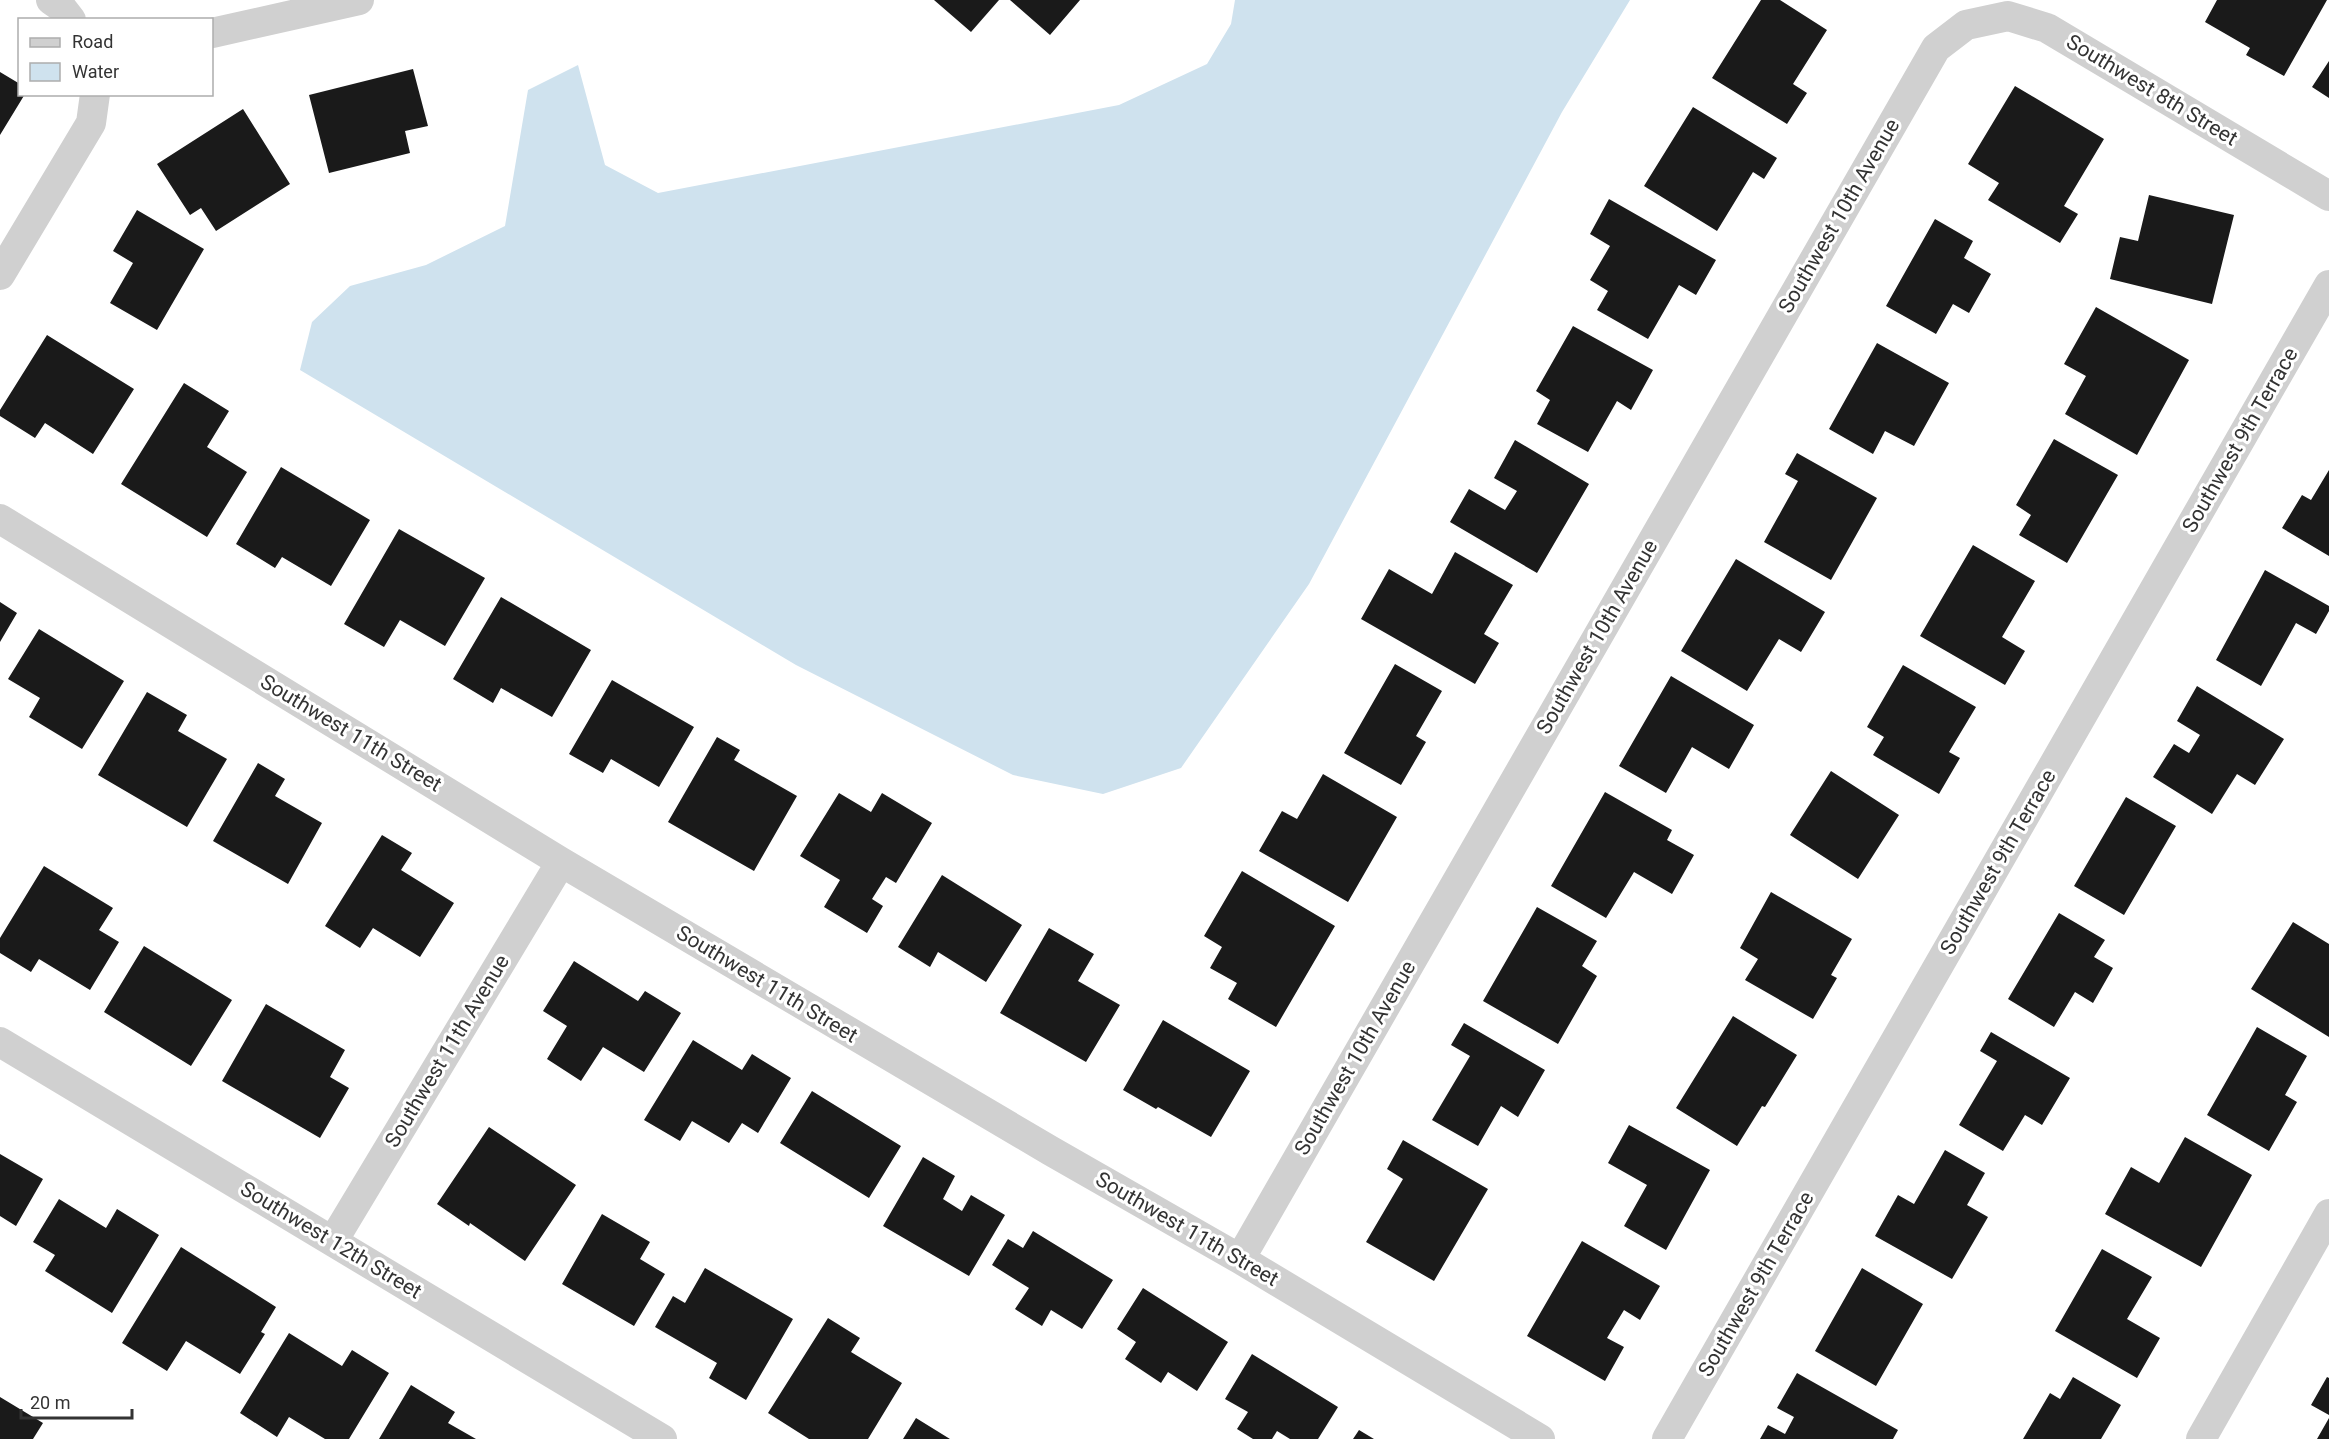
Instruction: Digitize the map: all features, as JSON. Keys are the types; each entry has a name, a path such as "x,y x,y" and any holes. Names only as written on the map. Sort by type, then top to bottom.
{"street":[{"path":"51,0 62,6 70,18"},
{"path":"213,33 358,0"},
{"name":"Southwest 8th Street","path":"1966,25 2008,16 2047,27 2329,196"},
{"name":"Southwest 10th Avenue","path":"1240,1259 1936,48 1966,25"},
{"path":"0,274 91,123 95,96"},
{"name":"Southwest 9th Terrace","path":"1667,1439 2329,285"},
{"name":"Southwest 11th Street","path":"0,519 561,862 1051,1151 1240,1259 1540,1439"},
{"name":"Southwest 11th Avenue","path":"333,1241 561,862"},
{"name":"Southwest 12th Street","path":"0,1042 662,1439"},
{"path":"2201,1439 2329,1214"}],"water":[{"path":"1235,0 1630,0 1562,112 1309,584 1181,768 1103,794 1013,775 796,665 300,370 312,322 350,286 426,265 505,226 528,90 578,65 605,165 658,193 1119,105 1207,64 1231,24"}],"building":[{"path":"934,0 999,0 971,32"},
{"path":"1010,0 1080,0 1050,35"},
{"path":"1761,0 1780,0 1827,30 1793,84 1807,93 1787,124 1712,78"},
{"path":"2217,0 2327,0 2284,76 2246,55 2250,48 2205,22"},
{"path":"2329,61 2329,98 2312,87"},
{"path":"413,69 428,126 405,131 410,153 329,173 309,95"},
{"path":"0,72 18,83 18,96 24,96 0,135"},
{"path":"2015,86 2104,139 2064,206 2078,214 2060,243 1988,200 1999,183 1968,164"},
{"path":"1693,107 1777,158 1764,179 1753,172 1717,231 1644,186"},
{"path":"243,109 290,184 216,231 201,208 190,215 157,164"},
{"path":"2149,195 2234,215 2212,304 2110,279 2120,237 2138,241"},
{"path":"1609,199 1716,260 1696,295 1679,285 1648,339 1597,310 1608,291 1590,280 1610,246 1590,234"},
{"path":"137,210 204,249 157,330 110,303 133,263 113,251"},
{"path":"1935,219 1973,241 1964,258 1991,274 1969,313 1953,304 1936,334 1886,306"},
{"path":"2096,307 2189,360 2137,455 2065,414 2086,376 2064,364"},
{"path":"1573,326 1653,370 1631,410 1617,401 1588,452 1537,424 1550,400 1536,391"},
{"path":"47,335 134,389 93,454 45,423 35,438 0,416 0,410"},
{"path":"1877,343 1949,383 1914,446 1885,431 1873,454 1829,429"},
{"path":"184,383 229,411 207,447 247,472 207,537 121,484"},
{"path":"2054,439 2118,475 2067,563 2019,535 2031,515 2016,505"},
{"path":"1515,440 1589,484 1537,573 1450,522 1469,489 1505,510 1517,491 1494,478"},
{"path":"1797,453 1877,498 1831,580 1764,542 1798,481 1785,474"},
{"path":"281,467 370,520 331,586 282,557 275,568 236,544"},
{"path":"2329,470 2329,556 2282,528 2302,495 2311,500"},
{"path":"399,529 485,578 445,646 400,620 384,647 344,624"},
{"path":"1973,545 2035,581 2002,637 2025,651 2005,685 1920,636"},
{"path":"1455,552 1513,585 1484,634 1499,643 1475,684 1361,619 1389,569 1432,594"},
{"path":"1736,559 1825,612 1801,652 1779,639 1747,691 1681,651"},
{"path":"2265,570 2329,606 2329,611 2316,634 2296,623 2261,686 2216,660"},
{"path":"501,597 591,650 552,717 501,688 493,703 453,679"},
{"path":"0,602 17,613 0,642"},
{"path":"39,629 124,681 82,749 29,717 40,698 8,679"},
{"path":"1395,664 1442,691 1416,736 1426,742 1401,785 1344,753"},
{"path":"1903,665 1976,707 1949,752 1960,758 1939,794 1873,755 1884,737 1867,727"},
{"path":"1671,676 1754,725 1729,769 1692,747 1666,793 1619,766"},
{"path":"612,680 694,727 659,787 611,759 603,773 569,754"},
{"path":"2197,686 2284,739 2255,785 2237,774 2212,814 2153,777 2174,744 2189,753 2200,735 2177,721"},
{"path":"147,692 187,715 178,731 227,759 187,827 98,775"},
{"path":"717,737 740,750 734,760 797,796 754,871 668,822"},
{"path":"258,763 285,779 275,796 322,823 288,884 213,841"},
{"path":"1831,771 1899,815 1858,879 1790,835"},
{"path":"1323,774 1397,817 1348,902 1259,851 1282,811 1297,819"},
{"path":"1605,792 1672,830 1667,840 1694,855 1672,894 1634,872 1606,918 1551,886"},
{"path":"839,793 871,812 882,793 932,823 896,883 886,877 872,899 883,906 867,933 824,907 840,880 800,856"},
{"path":"2126,797 2176,826 2124,915 2074,886"},
{"path":"382,835 412,853 401,870 454,903 420,957 373,928 360,948 325,926"},
{"path":"44,866 113,908 99,930 119,942 90,990 39,959 31,972 0,953 0,938"},
{"path":"1242,871 1335,926 1276,1027 1228,999 1237,983 1210,968 1222,947 1204,936"},
{"path":"942,875 1022,925 986,982 938,952 930,967 898,947"},
{"path":"1771,892 1852,939 1831,975 1837,978 1813,1019 1745,980 1758,959 1740,948"},
{"path":"1537,907 1597,941 1582,966 1597,976 1558,1044 1483,1001"},
{"path":"2059,913 2105,940 2094,957 2113,968 2093,1003 2075,992 2054,1027 2008,999"},
{"path":"2293,922 2329,944 2329,1037 2251,989"},
{"path":"1049,928 1094,954 1078,981 1120,1005 1086,1062 1000,1013"},
{"path":"144,946 232,1000 191,1066 104,1012"},
{"path":"574,961 638,1001 645,991 681,1013 644,1072 603,1047 581,1081 547,1059 567,1026 543,1011"},
{"path":"266,1004 345,1050 330,1077 349,1088 320,1138 222,1081"},
{"path":"1733,1016 1797,1055 1765,1107 1762,1106 1737,1146 1676,1108"},
{"path":"1163,1020 1250,1071 1211,1137 1123,1090"},
{"path":"1464,1023 1545,1070 1518,1117 1501,1106 1478,1146 1432,1120 1470,1056 1451,1045"},
{"path":"2257,1027 2307,1056 2285,1095 2297,1102 2269,1151 2207,1115"},
{"path":"1991,1032 2070,1078 2042,1125 2025,1115 2003,1151 1959,1125 1997,1061 1980,1051"},
{"path":"693,1040 742,1070 752,1054 791,1078 758,1133 742,1123 729,1143 692,1121 680,1141 644,1120"},
{"path":"812,1091 901,1146 869,1198 780,1143"},
{"path":"1629,1125 1710,1170 1666,1250 1624,1226 1647,1185 1608,1163"},
{"path":"489,1127 576,1185 525,1261 470,1223 469,1226 437,1204"},
{"path":"2185,1137 2252,1175 2201,1267 2105,1214 2131,1167 2159,1183"},
{"path":"1403,1140 1488,1189 1434,1281 1366,1242 1403,1179 1387,1169"},
{"path":"1945,1150 1985,1173 1967,1205 1988,1217 1952,1279 1875,1236 1898,1195 1914,1204"},
{"path":"0,1154 43,1179 16,1226 0,1216"},
{"path":"923,1157 955,1176 943,1199 962,1211 971,1195 1005,1215 969,1276 883,1226"},
{"path":"59,1199 106,1228 117,1209 159,1235 112,1313 45,1271 55,1255 33,1242"},
{"path":"602,1214 650,1242 640,1259 665,1274 634,1326 562,1284"},
{"path":"1033,1231 1113,1280 1082,1329 1051,1310 1042,1326 1015,1309 1029,1288 992,1265 1008,1239 1023,1248"},
{"path":"1582,1241 1660,1286 1640,1320 1624,1310 1607,1338 1624,1347 1605,1381 1527,1336"},
{"path":"181,1247 276,1307 261,1332 265,1334 240,1374 186,1341 167,1371 122,1343"},
{"path":"2102,1249 2152,1277 2127,1319 2160,1338 2137,1378 2055,1331"},
{"path":"705,1268 793,1319 746,1400 709,1378 717,1363 655,1327 673,1296 685,1303"},
{"path":"1862,1268 1923,1304 1876,1386 1815,1351"},
{"path":"1143,1288 1228,1342 1197,1391 1168,1372 1161,1383 1125,1359 1136,1342 1117,1329"},
{"path":"828,1318 860,1338 851,1352 902,1383 868,1439 809,1439 768,1413"},
{"path":"289,1333 342,1366 352,1350 389,1373 349,1439 325,1439 289,1417 277,1437 240,1413"},
{"path":"1252,1354 1338,1407 1318,1439 1290,1439 1277,1431 1272,1439 1253,1439 1237,1429 1248,1412 1225,1399"},
{"path":"1797,1373 1898,1430 1893,1439 1760,1439 1768,1425 1785,1434 1794,1417 1777,1408"},
{"path":"2073,1377 2121,1405 2101,1439 2023,1439 2050,1393 2060,1399"},
{"path":"2327,1377 2329,1378 2329,1415 2311,1405"},
{"path":"411,1385 455,1412 448,1423 476,1439 379,1439"},
{"path":"0,1397 43,1423 33,1439 0,1439"},
{"path":"916,1418 950,1439 903,1439"},
{"path":"2329,1418 2329,1439 2317,1439"},
{"path":"1359,1430 1374,1439 1353,1439"}]}
